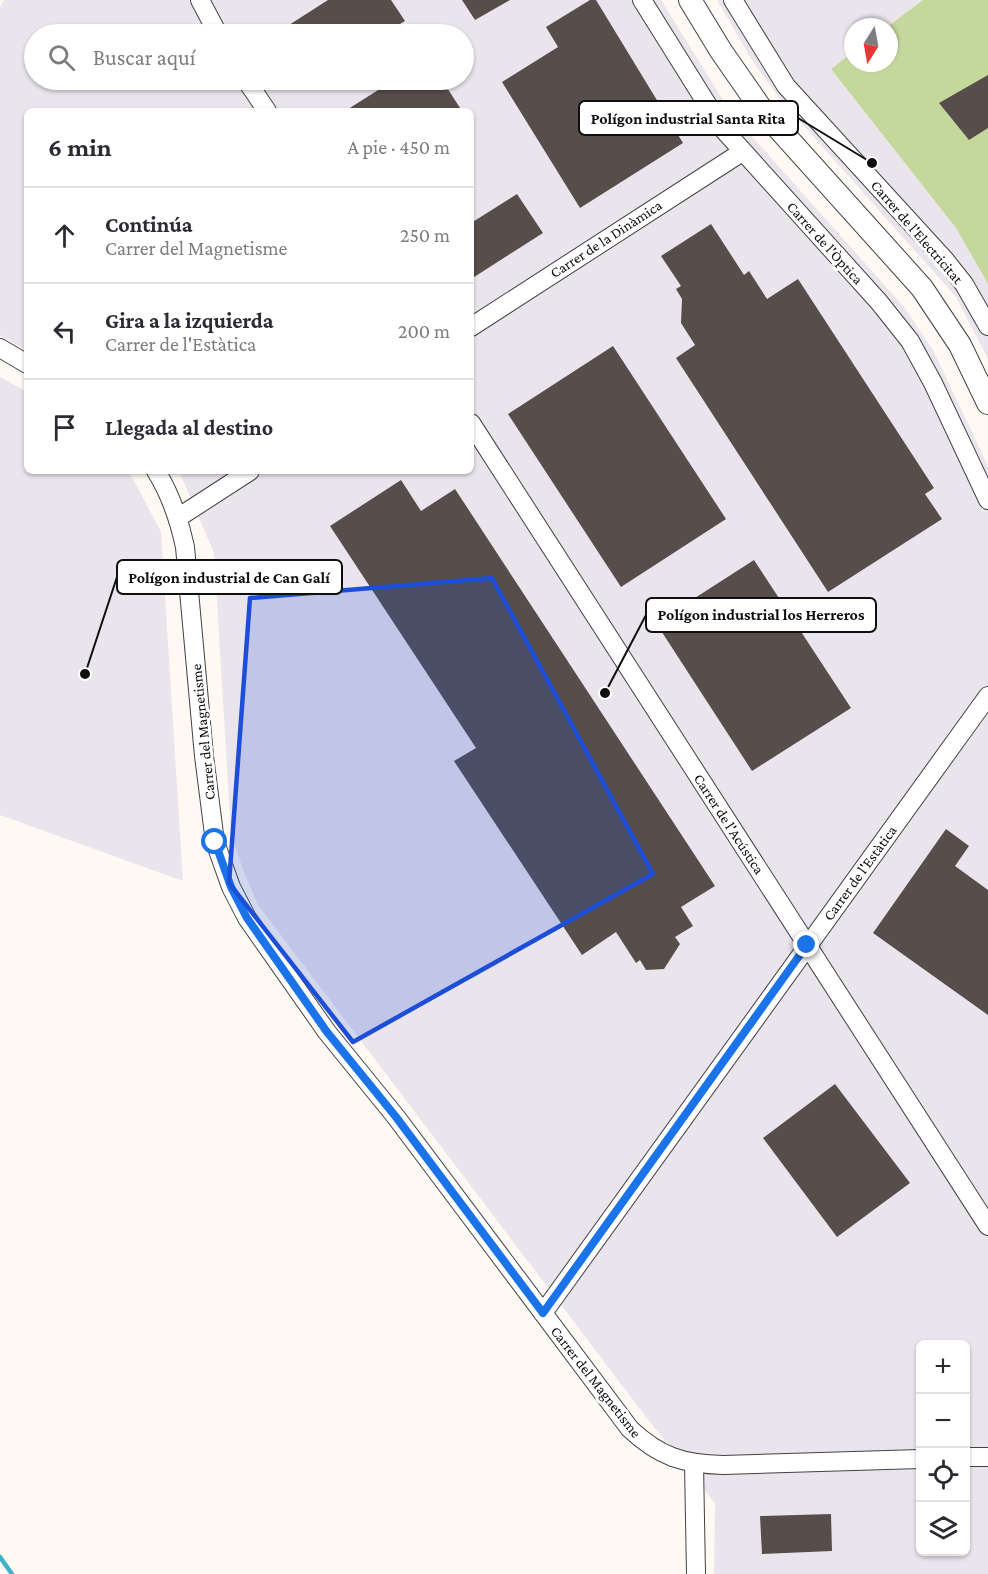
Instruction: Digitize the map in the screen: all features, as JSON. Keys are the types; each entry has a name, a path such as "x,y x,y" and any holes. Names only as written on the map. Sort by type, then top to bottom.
{"street":[{"path":"200,0 213,24"},
{"name":"Carrer de l'Òptica","path":"642,0 708,109 742,152 879,302 910,341 933,383 988,500"},
{"path":"690,0 721,51 762,110 922,288 960,345 988,403"},
{"name":"Carrer de l'Electricitat","path":"733,0 786,86 945,260 964,284 988,326"},
{"path":"253,90 265,108"},
{"name":"Carrer de la Dinàmica","path":"474,325 742,152"},
{"path":"0,348 24,362"},
{"name":"Carrer de l'Acústica","path":"474,428 988,1226"},
{"name":"Carrer del Magnetisme","path":"158,474 179,517 185,547 204,756 215,842 231,887 247,918 327,1032 396,1117 630,1429 644,1442 667,1455 694,1464 916,1459"},
{"path":"179,517 245,474"},
{"name":"Carrer de l'Estàtica","path":"543,1313 988,696"},
{"path":"970,1457 988,1457"},
{"path":"694,1464 696,1574"}],"highlighted area":[{"path":"492,578 653,874 353,1042 229,883 250,598"}],"shaded area":[{"path":"4,0 661,0 731,113 904,307 933,350 988,466 988,1574 714,1574 715,1503 646,1417 258,905 242,867 231,833 214,553 180,474 474,474 474,108 24,108 24,349 0,335 0,7"},
{"path":"717,0 923,0 898,19 844,18 844,59 831,69 956,228 988,284 988,359 956,297 780,99 753,62"},
{"path":"0,377 24,390 24,474 129,474 161,532 183,881 0,815"}],"green space":[{"path":"923,0 988,0 988,284 956,228 831,69 844,59 844,72 898,72 898,19"}],"building":[{"path":"328,0 391,0 405,21 400,24 291,24"},
{"path":"462,0 510,0 475,20"},
{"path":"590,0 596,0 683,143 580,208 502,82 558,47 546,27"},
{"path":"988,75 988,128 969,140 939,103"},
{"path":"378,90 448,90 460,108 350,108"},
{"path":"517,194 543,233 474,277 474,221"},
{"path":"711,224 744,275 749,271 767,299 798,279 934,488 925,494 942,519 828,592 676,358 695,345 681,323 682,299 676,289 681,286 661,256"},
{"path":"613,346 726,519 621,587 508,414"},
{"path":"401,480 421,511 455,489 715,886 681,907 693,926 675,937 680,944 664,969 646,970 640,960 636,963 616,932 582,955 454,761 476,748 330,526"},
{"path":"754,560 851,708 752,771 656,623"},
{"path":"946,829 969,846 955,866 988,890 988,1015 873,933"},
{"path":"835,1084 910,1183 837,1237 763,1138"},
{"path":"831,1514 832,1551 762,1554 760,1516"}],"waterway":[{"path":"0,1557 12,1574"}],"place":[{"name":"Polígon industrial Santa Rita","path":"872,163"},
{"name":"Polígon industrial de Can Galí","path":"85,674"},
{"name":"Polígon industrial los Herreros","path":"605,693"}],"route":[{"path":"215,842 231,887 247,918 327,1032 396,1117 543,1313 807,945"}]}
